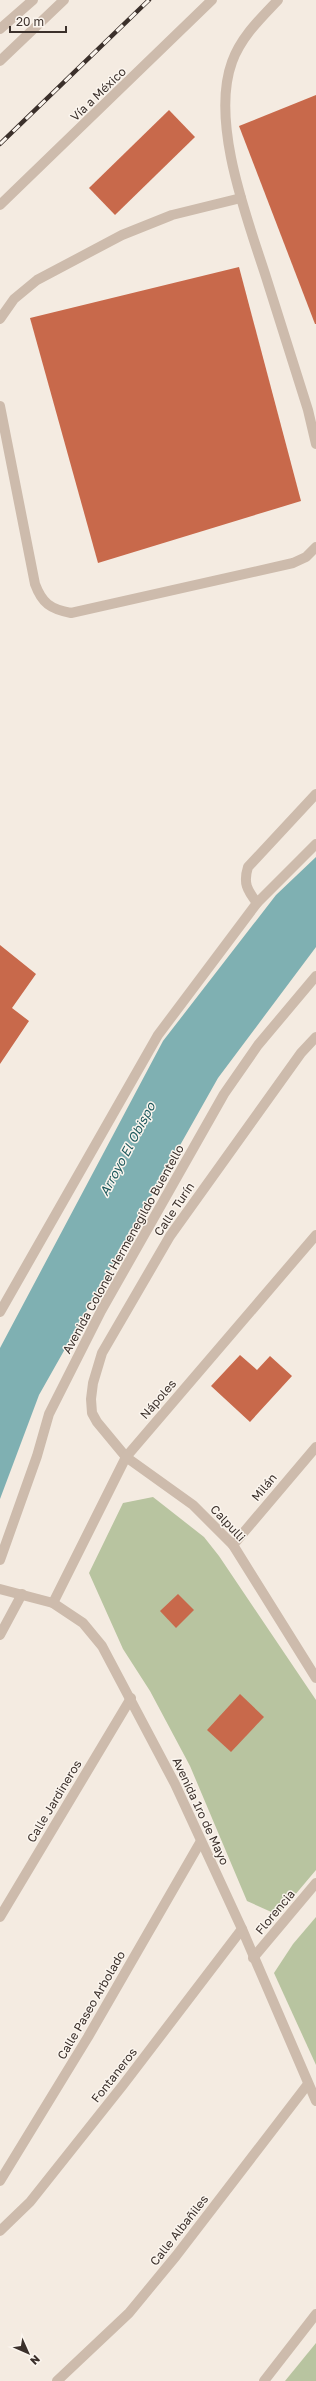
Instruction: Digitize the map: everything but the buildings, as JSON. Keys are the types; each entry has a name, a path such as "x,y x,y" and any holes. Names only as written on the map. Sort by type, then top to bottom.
{"street":[{"path":"0,30 33,0"},
{"path":"0,60 64,0"},
{"name":"Vía a México","path":"0,205 212,0"},
{"path":"278,0 248,31 232,62 224,94 228,141 241,198 312,408 316,444"},
{"path":"0,319 14,299 37,280 122,235 172,215 241,198"},
{"path":"0,406 35,584 40,597 48,606 71,613 293,563 306,558 316,547"},
{"path":"257,903 246,889 245,879 248,867 316,794"},
{"path":"0,1312 158,1034 257,903 316,844"},
{"name":"Avenida Colonel Hermenegildo Buentello","path":"0,1560 37,1456 49,1414 101,1311 224,1094 258,1045 316,976"},
{"name":"Calle Turín","path":"92,1413 93,1383 102,1352 170,1236 301,1053 316,1037"},
{"name":"Nápoles","path":"54,1603 126,1457 316,1235"},
{"name":"Calpulli","path":"92,1413 103,1432 126,1457 193,1505 233,1545 313,1664 316,1678"},
{"name":"Milán","path":"233,1545 316,1447"},
{"name":"Avenida 1ro de Mayo","path":"0,1589 54,1603 83,1623 102,1646 131,1698 175,1784 242,1929 253,1958 316,2101"},
{"path":"0,1635 22,1594"},
{"name":"Calle Jardineros","path":"0,1917 131,1698"},
{"name":"Calle Paseo Arbolado","path":"0,2181 88,2037 201,1841"},
{"name":"Florencia","path":"253,1958 316,1884"},
{"name":"Fontaneros","path":"0,2232 35,2196 128,2079 242,1929"},
{"name":"Calle Albañiles","path":"57,2381 129,2313 176,2256 308,2084"},
{"path":"264,2381 316,2314"}],"green space":[{"path":"153,1497 204,1537 219,1556 316,1700 316,1870 278,1915 247,1901 190,1766 150,1691 123,1649 89,1573 123,1503"},
{"path":"316,1917 316,2065 274,1973 293,1944"},
{"path":"316,2343 316,2381 285,2381"}],"water":[{"name":"Arroyo El Obispo","path":"316,857 316,947 218,1078 39,1395 0,1499 0,1348 163,1041 276,895"}],"railway":[{"path":"0,144 149,0"}]}
